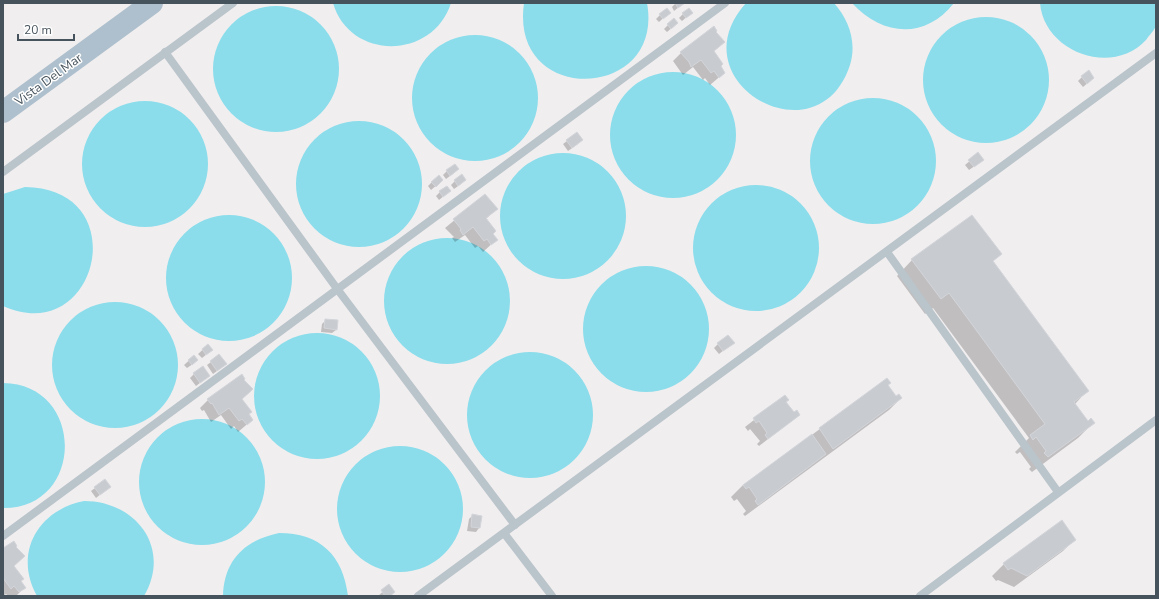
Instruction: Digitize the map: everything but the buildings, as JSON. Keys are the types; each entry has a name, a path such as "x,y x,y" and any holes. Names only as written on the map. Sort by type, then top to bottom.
{"main road":[{"name":"Vista Del Mar","path":"3,112 152,3"}],"lane":[{"path":"3,172 234,3"},
{"path":"3,536 726,3"},
{"path":"165,52 338,290 514,525"},
{"path":"418,596 1156,53"},
{"path":"887,252 1058,492"},
{"path":"920,596 1156,420"},
{"path":"504,532 552,596"}],"water":[{"path":"333,3 451,3 441,22 427,35 410,43 392,46 373,44 356,35 342,22"},
{"path":"524,3 647,3 646,35 633,59 612,73 587,79 561,75 539,61 526,37"},
{"path":"746,3 834,3 848,24 853,48 850,65 833,94 810,108 784,109 759,100 739,83 728,60 729,32"},
{"path":"852,3 954,3 943,15 930,23 917,28 903,29 890,27 877,22 864,14"},
{"path":"1040,3 1156,3 1156,25 1146,40 1132,51 1116,57 1099,57 1082,54 1066,46 1053,35 1044,20"},
{"path":"276,6 300,11 311,17 324,29 334,45 339,69 334,93 328,104 316,117 300,127 276,132 252,127 241,121 228,109 218,93 213,69 218,45 224,34 236,21 252,11"},
{"path":"986,17 1010,22 1021,28 1034,40 1044,56 1049,80 1044,104 1038,115 1026,128 1010,138 986,143 962,138 951,132 938,120 928,104 923,80 928,56 934,45 946,32 962,22"},
{"path":"475,35 499,40 510,46 523,58 533,74 538,98 533,122 527,133 515,146 499,156 475,161 451,156 440,150 427,138 417,122 412,98 417,74 423,63 435,50 451,40"},
{"path":"673,72 697,77 708,83 721,95 731,111 736,135 731,159 725,170 713,183 697,193 673,198 649,193 638,187 625,175 615,159 610,135 615,111 621,100 633,87 649,77"},
{"path":"873,98 897,103 908,109 921,121 931,137 936,161 931,185 925,196 913,209 897,219 873,224 849,219 838,213 825,201 815,185 810,161 815,137 821,126 833,113 849,103"},
{"path":"145,101 169,106 180,112 193,124 203,140 208,164 203,188 197,199 185,212 169,222 145,227 121,222 110,216 97,204 87,188 82,164 87,140 93,129 105,116 121,106"},
{"path":"359,121 383,126 394,132 407,144 417,160 422,184 417,208 411,219 399,232 383,242 359,247 335,242 324,236 311,224 301,208 296,184 301,160 307,149 319,136 335,126"},
{"path":"563,153 587,158 598,164 611,176 621,192 626,216 621,240 615,251 603,264 587,274 563,279 539,274 528,268 515,256 505,240 500,216 505,192 511,181 523,168 539,158"},
{"path":"756,185 780,190 791,196 804,208 814,224 819,248 814,272 808,283 796,296 780,306 756,311 732,306 721,300 708,288 698,272 693,248 698,224 704,213 716,200 732,190"},
{"path":"25,187 60,194 82,212 92,236 91,263 81,288 62,306 36,313 3,306 3,194"},
{"path":"229,215 253,220 264,226 277,238 287,254 292,278 287,302 281,313 269,326 253,336 229,341 205,336 194,330 181,318 171,302 166,278 171,254 177,243 189,230 205,220"},
{"path":"447,238 471,243 482,249 495,261 505,277 510,301 505,325 499,336 487,349 471,359 447,364 423,359 412,353 399,341 389,325 384,301 389,277 395,266 407,253 423,243"},
{"path":"646,266 670,271 681,277 694,289 704,305 709,329 704,353 698,364 686,377 670,387 646,392 622,387 611,381 598,369 588,353 583,329 588,305 594,294 606,281 622,271"},
{"path":"115,302 139,307 150,313 163,325 173,341 178,365 173,389 167,400 155,413 139,423 115,428 91,423 80,417 67,405 57,389 52,365 57,341 63,330 75,317 91,307"},
{"path":"317,333 341,338 352,344 365,356 375,372 380,396 375,420 369,431 357,444 341,454 317,459 293,454 282,448 269,436 259,420 254,396 259,372 265,361 277,348 293,338"},
{"path":"530,352 554,357 565,363 578,375 588,391 593,415 588,439 582,450 570,463 554,473 530,478 506,473 495,467 482,455 472,439 467,415 472,391 478,380 490,367 506,357"},
{"path":"3,383 30,389 50,403 61,423 65,446 61,469 49,489 30,503 3,508"},
{"path":"202,419 226,424 237,430 250,442 260,458 265,482 260,506 254,517 242,530 226,540 202,545 178,540 167,534 154,522 144,506 139,482 144,458 150,447 162,434 178,424"},
{"path":"400,446 424,451 435,457 448,469 458,485 463,509 458,533 452,544 440,557 424,567 400,572 376,567 365,561 352,549 342,533 337,509 342,485 348,474 360,461 376,451"},
{"path":"84,501 103,503 119,509 133,518 144,530 151,545 154,561 152,578 144,596 37,596 30,580 28,564 29,549 34,536 43,524 54,514 68,506"},
{"path":"279,533 294,534 306,537 318,542 327,549 335,558 341,569 348,596 223,596 227,572 232,562 239,554 256,541"}]}
